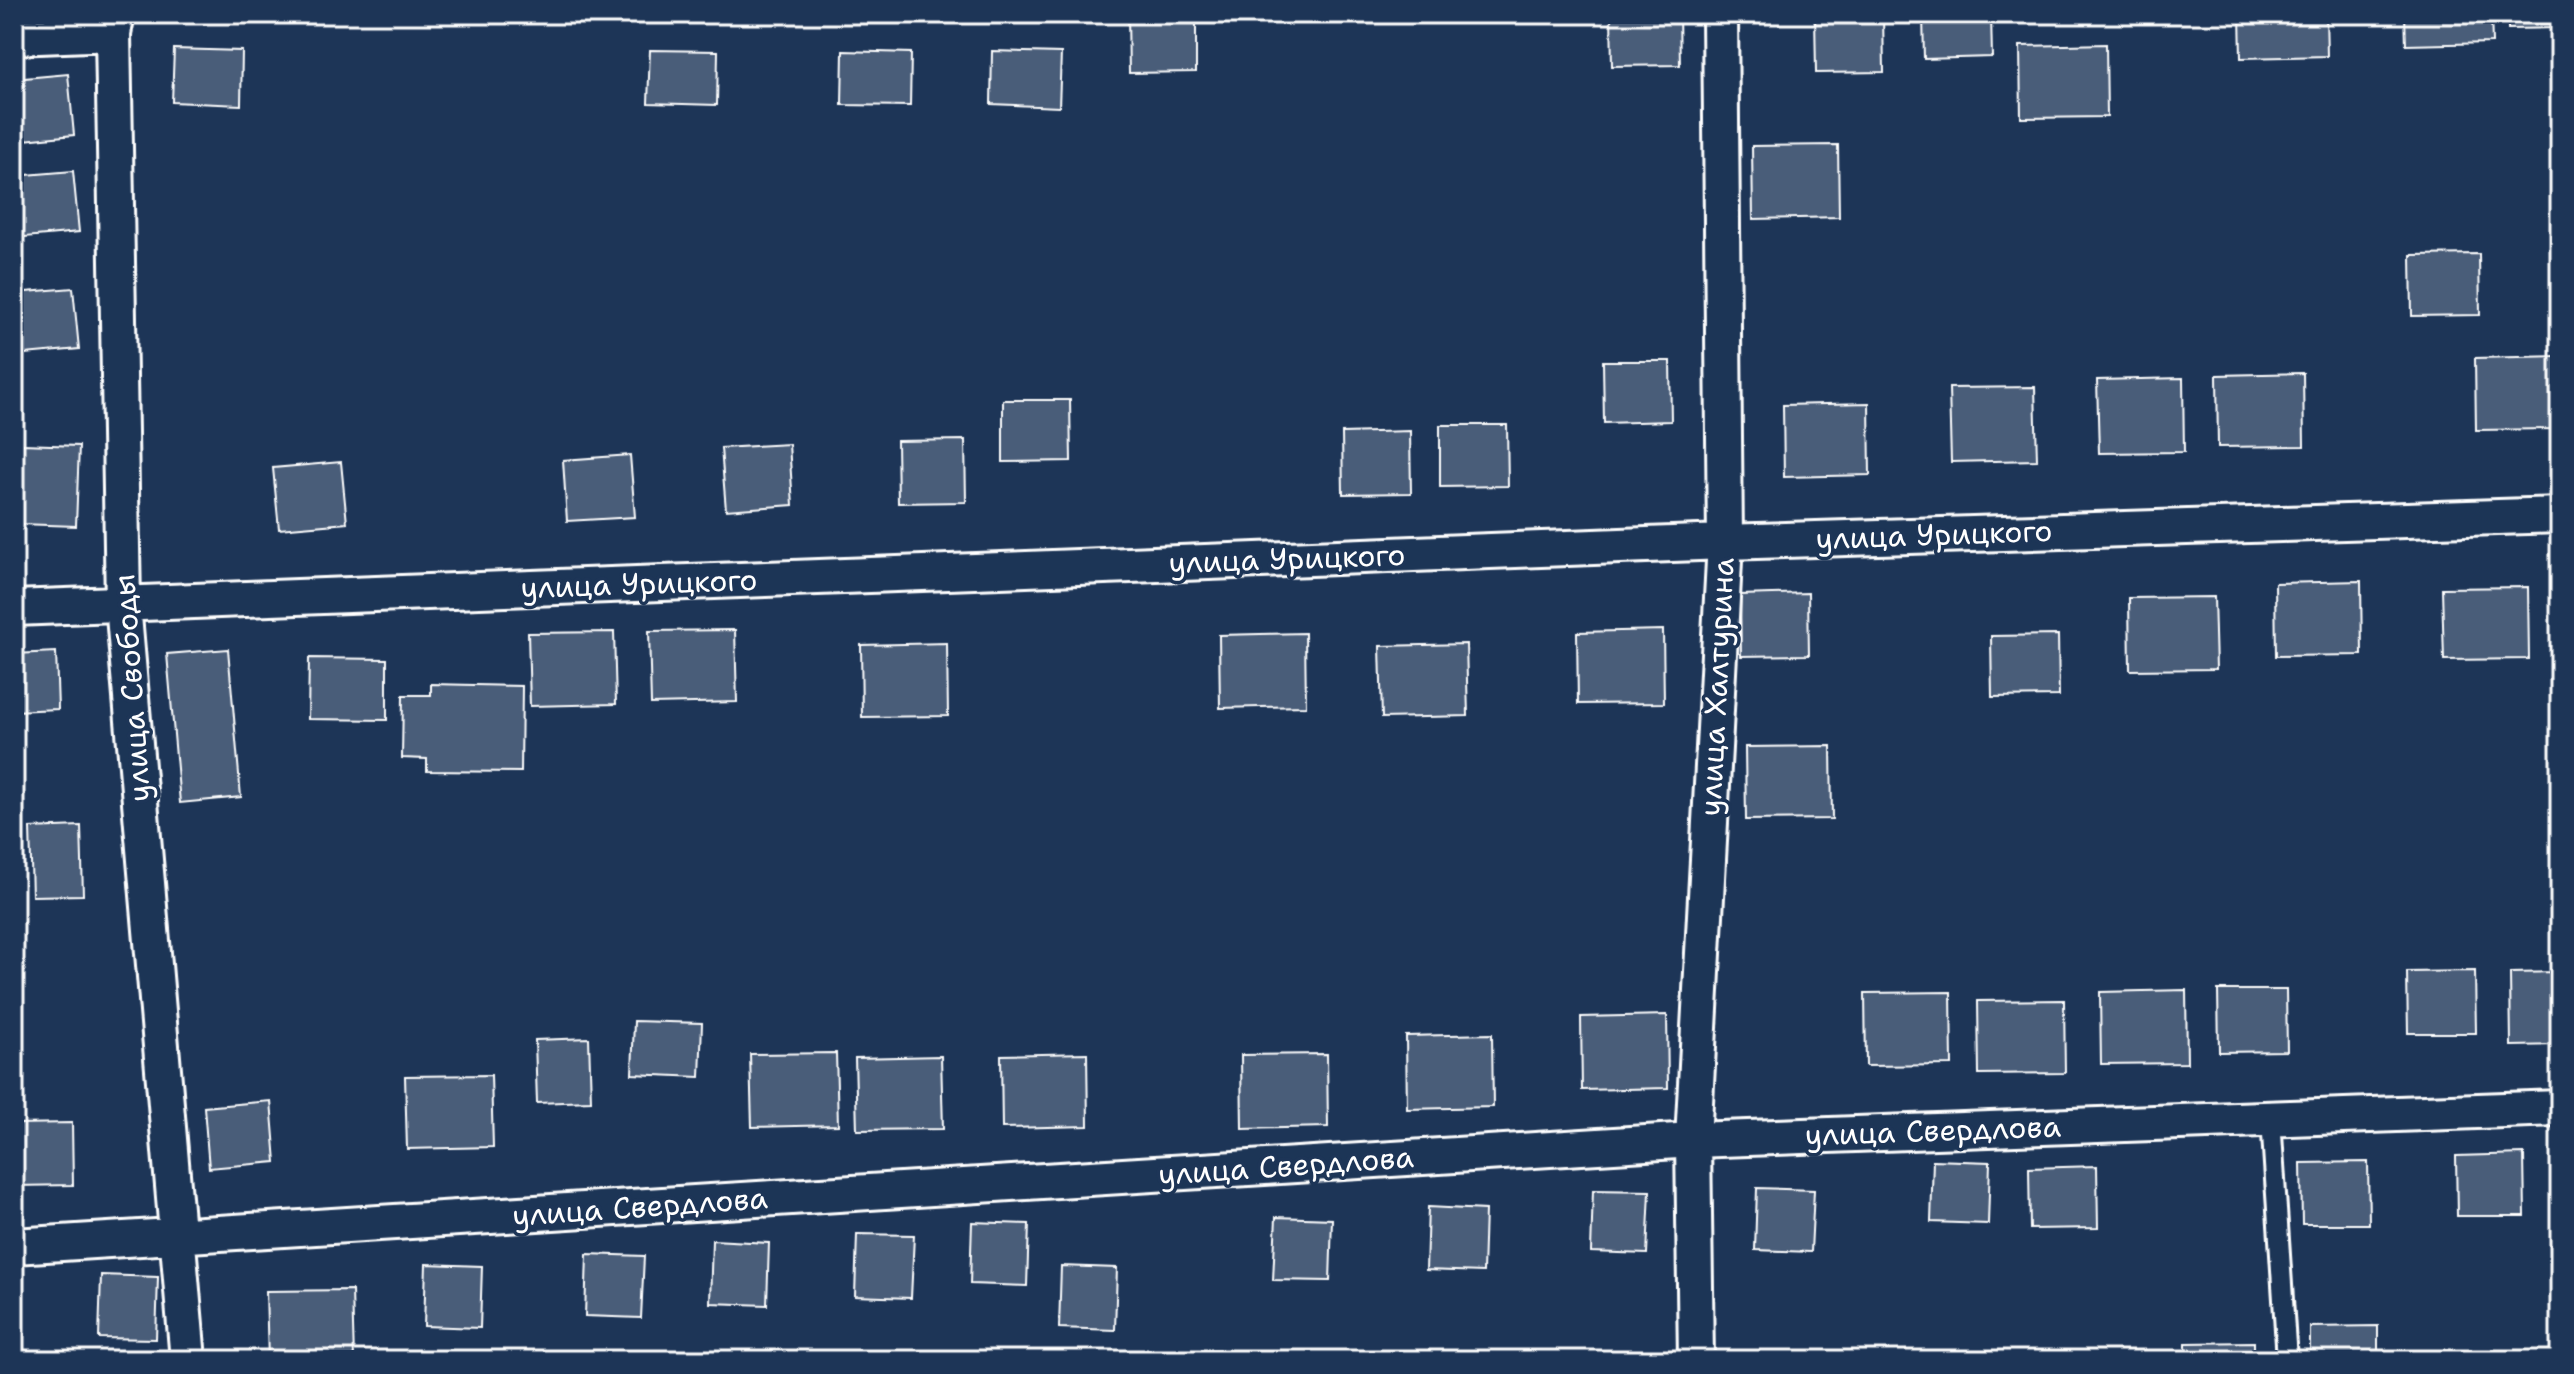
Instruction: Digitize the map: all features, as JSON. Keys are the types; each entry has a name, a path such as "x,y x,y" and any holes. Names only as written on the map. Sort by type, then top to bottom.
{"street":[{"name":"улица Халтурина","path":"1696,1360 1693,1140 1725,542 1720,14"},
{"path":"14,37 115,24"},
{"name":"улица Свободы","path":"115,24 123,604 188,1360"},
{"name":"улица Урицкого","path":"14,608 1725,542 2560,515"},
{"name":"улица Свердлова","path":"14,1246 1693,1140 2560,1108"}],"lane":[{"path":"2271,1119 2287,1360"}],"building":[{"path":"1128,14 1196,14 1196,72 1129,73"},
{"path":"1611,14 1679,14 1680,65 1612,66"},
{"path":"1815,14 1883,14 1884,72 1816,73"},
{"path":"1923,14 1991,14 1992,57 1924,59"},
{"path":"2240,14 2326,14 2327,56 2241,58"},
{"path":"2405,14 2491,14 2492,43 2406,45"},
{"path":"2508,14 2560,14 2560,28 2508,29"},
{"path":"2106,44 2107,117 2021,118 2020,46"},
{"path":"174,49 242,51 241,105 172,102"},
{"path":"650,50 718,51 717,105 648,103"},
{"path":"843,51 911,53 910,106 842,105"},
{"path":"992,51 1061,53 1059,107 991,104"},
{"path":"68,74 74,135 14,141 14,79"},
{"path":"1838,145 1839,217 1753,219 1752,146"},
{"path":"73,171 79,232 14,238 14,176"},
{"path":"2479,254 2480,315 2412,316 2411,255"},
{"path":"73,288 79,349 14,355 14,293"},
{"path":"2560,356 2560,429 2476,430 2475,358"},
{"path":"1603,361 1670,361 1671,421 1604,423"},
{"path":"2303,373 2304,446 2218,447 2217,375"},
{"path":"2183,378 2184,452 2099,453 2097,380"},
{"path":"2035,387 2037,460 1951,462 1949,388"},
{"path":"1003,400 1070,400 1071,461 1003,462"},
{"path":"1869,403 1870,475 1784,477 1783,405"},
{"path":"1440,425 1507,425 1508,486 1440,487"},
{"path":"1410,431 1411,493 1343,494 1342,433"},
{"path":"965,440 966,502 898,503 897,441"},
{"path":"22,444 79,446 76,526 20,524"},
{"path":"789,444 793,505 726,510 721,448"},
{"path":"630,455 635,517 567,521 563,460"},
{"path":"341,462 347,523 279,529 273,468"},
{"path":"2361,581 2362,655 2276,656 2275,583"},
{"path":"2528,587 2529,659 2444,660 2442,588"},
{"path":"1808,593 1809,655 1741,656 1740,595"},
{"path":"2214,597 2216,669 2130,670 2129,598"},
{"path":"735,630 737,702 651,704 649,631"},
{"path":"1663,630 1664,703 1578,704 1577,632"},
{"path":"614,632 616,704 530,706 528,633"},
{"path":"1305,633 1306,706 1220,708 1219,635"},
{"path":"2058,635 2059,696 1992,697 1991,636"},
{"path":"947,643 948,716 862,717 861,645"},
{"path":"1466,644 1468,716 1382,718 1380,646"},
{"path":"228,649 241,797 180,803 167,654"},
{"path":"56,652 58,709 14,711 14,654"},
{"path":"309,658 387,659 387,720 308,719"},
{"path":"431,684 522,686 521,772 427,771 427,759 402,758 403,695 431,695"},
{"path":"1831,746 1832,819 1746,820 1745,747"},
{"path":"81,826 83,895 32,896 30,828"},
{"path":"2475,971 2476,1033 2408,1033 2407,972"},
{"path":"2560,972 2560,1045 2511,1046 2510,973"},
{"path":"2186,990 2187,1063 2101,1064 2100,992"},
{"path":"2218,990 2286,990 2287,1051 2219,1052"},
{"path":"1951,992 1952,1065 1866,1066 1865,993"},
{"path":"2064,1000 2065,1073 1979,1074 1978,1001"},
{"path":"1667,1015 1668,1088 1582,1090 1581,1017"},
{"path":"634,1021 702,1023 700,1077 632,1074"},
{"path":"1492,1034 1493,1107 1407,1109 1406,1036"},
{"path":"589,1038 591,1101 537,1103 535,1040"},
{"path":"836,1053 838,1125 752,1127 750,1054"},
{"path":"1087,1053 1088,1126 1002,1128 1001,1055"},
{"path":"1327,1054 1328,1127 1242,1129 1241,1055"},
{"path":"941,1056 943,1129 857,1130 855,1058"},
{"path":"491,1075 493,1147 407,1149 405,1076"},
{"path":"271,1101 276,1162 209,1168 204,1107"},
{"path":"72,1123 73,1185 14,1186 14,1124"},
{"path":"2524,1154 2525,1216 2457,1216 2456,1156"},
{"path":"1933,1160 1990,1162 1988,1224 1931,1222"},
{"path":"2368,1162 2369,1224 2302,1224 2301,1163"},
{"path":"2097,1166 2098,1228 2030,1229 2029,1168"},
{"path":"1757,1188 1814,1190 1811,1252 1755,1250"},
{"path":"1593,1190 1650,1191 1647,1254 1591,1252"},
{"path":"1428,1207 1485,1210 1483,1272 1426,1270"},
{"path":"1276,1217 1332,1219 1330,1281 1273,1280"},
{"path":"972,1222 1029,1224 1027,1286 970,1284"},
{"path":"857,1234 914,1235 911,1298 855,1296"},
{"path":"712,1240 769,1243 767,1305 710,1303"},
{"path":"587,1254 644,1256 641,1318 585,1316"},
{"path":"426,1264 482,1266 480,1328 424,1326"},
{"path":"1061,1266 1117,1268 1115,1330 1059,1328"},
{"path":"101,1275 158,1277 156,1339 99,1338"},
{"path":"352,1290 354,1360 268,1360 266,1291"},
{"path":"2378,1326 2378,1360 2310,1360 2310,1327"},
{"path":"2254,1342 2254,1360 2186,1360 2186,1343"}]}
